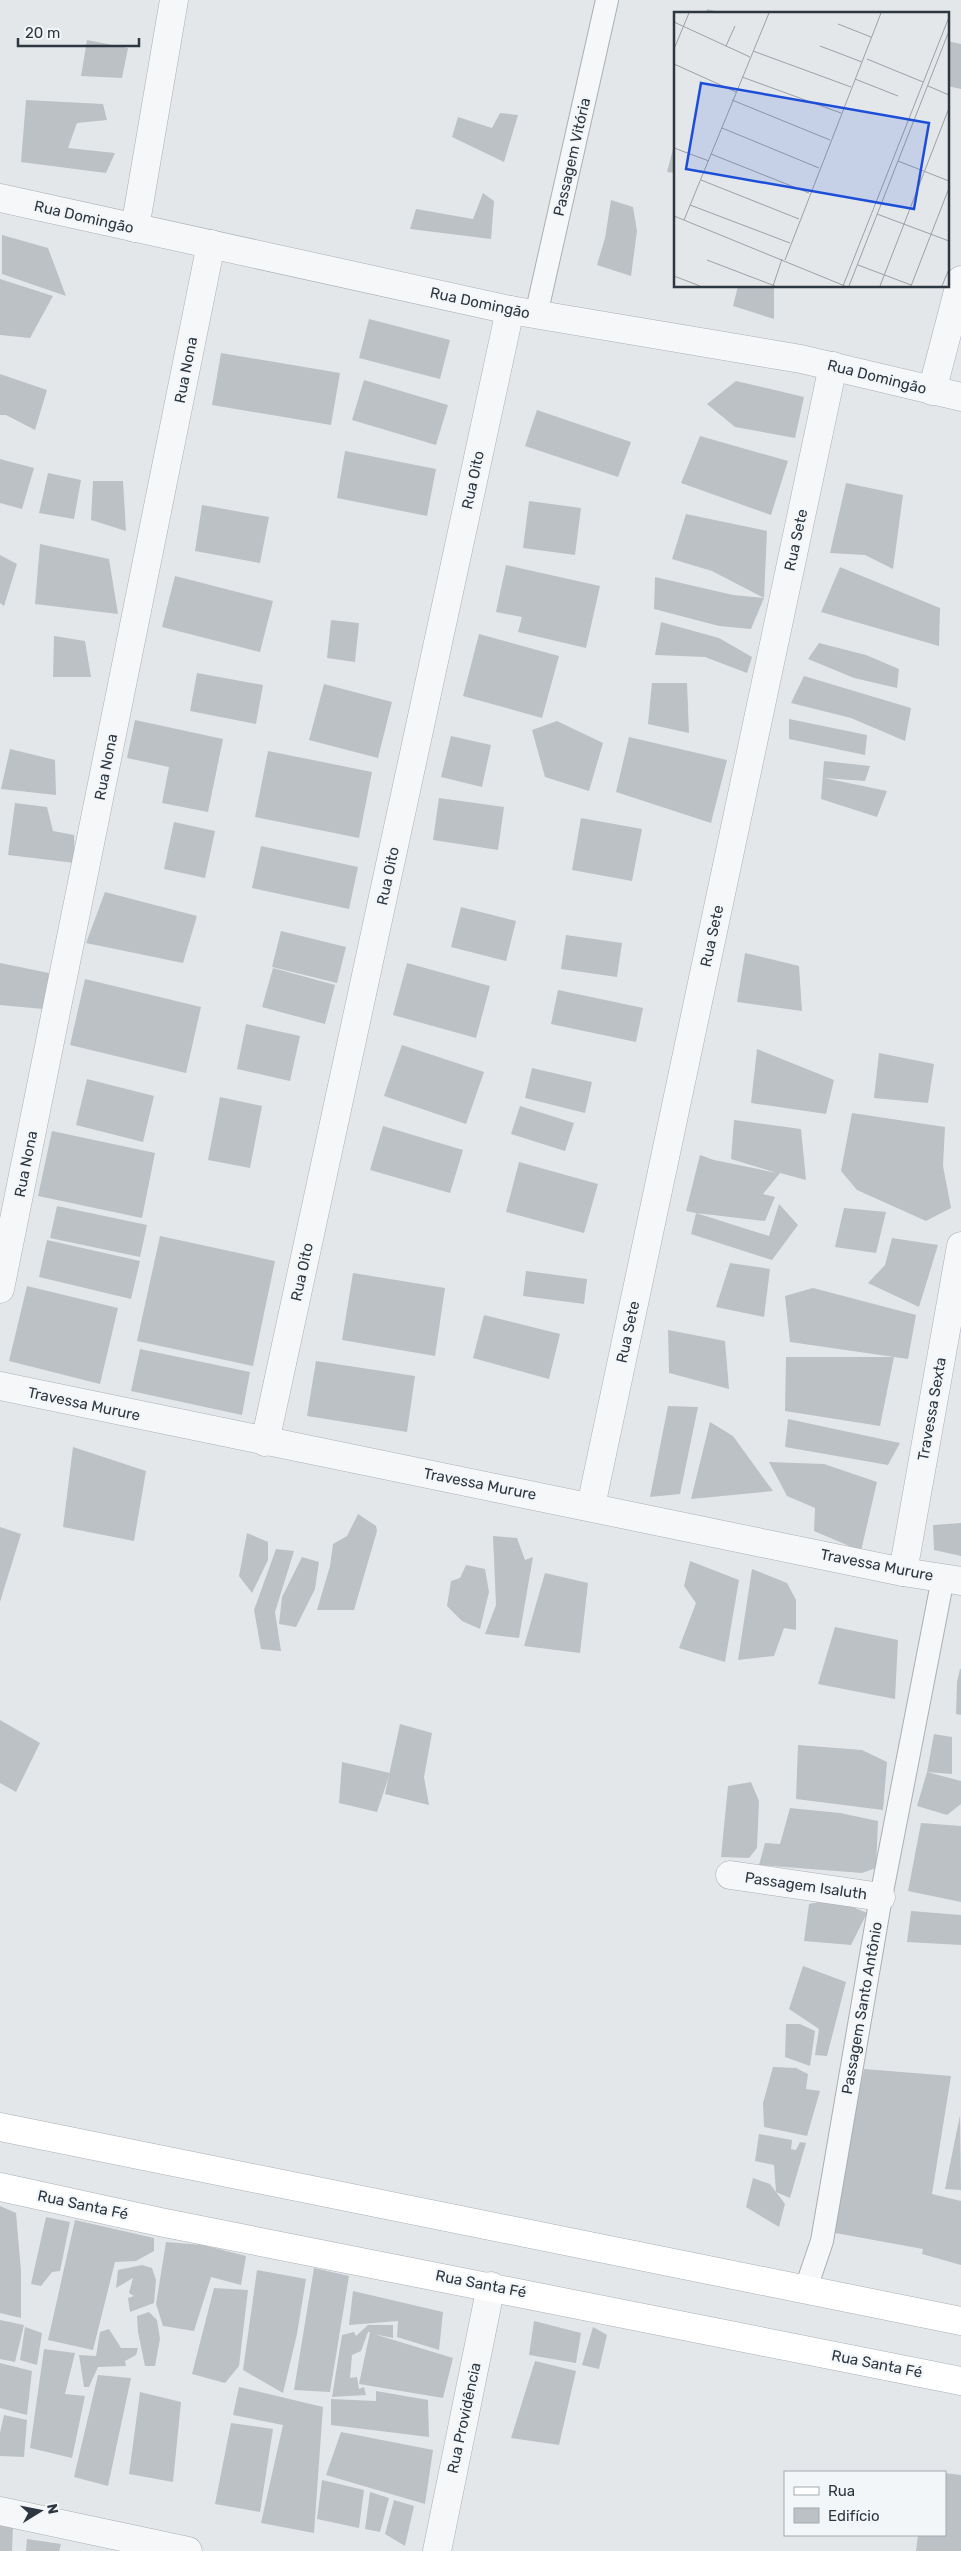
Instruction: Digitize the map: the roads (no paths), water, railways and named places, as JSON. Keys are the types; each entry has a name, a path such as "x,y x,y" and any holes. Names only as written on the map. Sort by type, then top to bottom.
{"street":[{"path":"135,228 174,0"},
{"name":"Rua Domingão","path":"0,198 523,312 801,359 961,397"},
{"name":"Rua Nona","path":"0,1290 211,244"},
{"path":"932,391 961,280"},
{"name":"Rua Oito","path":"266,1442 523,312"},
{"name":"Rua Sete","path":"591,1506 833,366"},
{"name":"Travessa Sexta","path":"903,1572 961,1246"},
{"name":"Travessa Murure","path":"0,1386 266,1442 591,1506 903,1572 952,1579"},
{"name":"Passagem Isaluth","path":"730,1875 881,1897"},
{"path":"0,2127 961,2321"},
{"name":"Rua Santa Fé","path":"0,2187 160,2222 491,2286 961,2381"},
{"name":"Rua Providência","path":"436,2551 491,2286"},
{"path":"0,2511 188,2551"}],"lane":[{"name":"Passagem Vitória","path":"523,312 607,0"},
{"name":"Passagem Santo Antônio","path":"805,2291 822,2241 881,1897 952,1579"}]}
